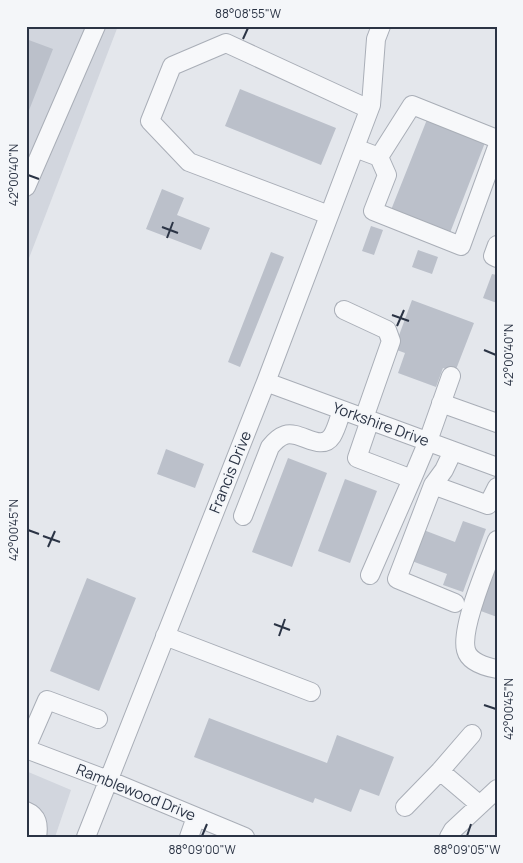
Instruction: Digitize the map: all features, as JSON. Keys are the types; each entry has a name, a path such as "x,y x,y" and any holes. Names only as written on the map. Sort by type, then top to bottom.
{"street":[{"path":"26,187 96,26"},
{"name":"Francis Drive","path":"86,837 266,382 370,107 376,39 381,26"},
{"path":"329,216 189,162 150,121 172,66 226,43 370,107"},
{"path":"379,158 412,105 497,139"},
{"path":"355,148 379,158 387,175 373,211 461,246 497,147"},
{"path":"497,246 492,256 497,258"},
{"path":"344,310 387,330 391,341 356,458 412,479"},
{"path":"370,576 428,441 452,376"},
{"name":"Yorkshire Drive","path":"266,382 497,467"},
{"path":"441,403 497,423"},
{"path":"243,516 270,447 286,435 294,434 322,442 332,436 342,410"},
{"path":"453,451 444,470 433,485 396,579 455,603"},
{"path":"433,485 488,505 497,487"},
{"path":"224,488 250,499"},
{"path":"497,540 475,598 465,638 466,651 474,660 497,669"},
{"path":"165,636 311,692"},
{"path":"26,749 46,700 98,719"},
{"path":"405,807 472,734"},
{"name":"Ramblewood Drive","path":"26,749 108,780 246,837"},
{"path":"440,771 480,805"},
{"path":"449,837 453,830 497,789"},
{"path":"26,811 32,813 38,823 37,837"},
{"path":"189,837 196,817"}],"shaded area":[{"path":"26,26 118,26 26,266"},
{"path":"26,771 71,790 55,837 26,837"}],"building":[{"path":"26,39 53,49 26,118"},
{"path":"240,89 336,128 321,165 225,126"},
{"path":"428,117 486,140 448,238 389,215"},
{"path":"162,189 184,198 177,215 210,228 201,250 146,229"},
{"path":"371,226 383,230 374,255 362,251"},
{"path":"418,250 438,257 432,274 412,267"},
{"path":"271,252 284,257 240,367 228,362"},
{"path":"492,274 497,275 497,303 483,298"},
{"path":"412,300 474,323 455,372 443,368 436,387 398,373 405,353 394,349"},
{"path":"166,449 204,464 195,488 157,474"},
{"path":"288,458 327,473 292,567 252,552"},
{"path":"345,479 377,491 350,563 318,551"},
{"path":"463,521 486,529 463,592 443,585 447,574 409,560 421,529 455,542"},
{"path":"497,561 497,617 478,610"},
{"path":"87,578 136,598 99,691 50,671"},
{"path":"209,718 327,763 337,735 394,757 379,796 360,789 351,812 315,798 313,803 194,757"}]}
